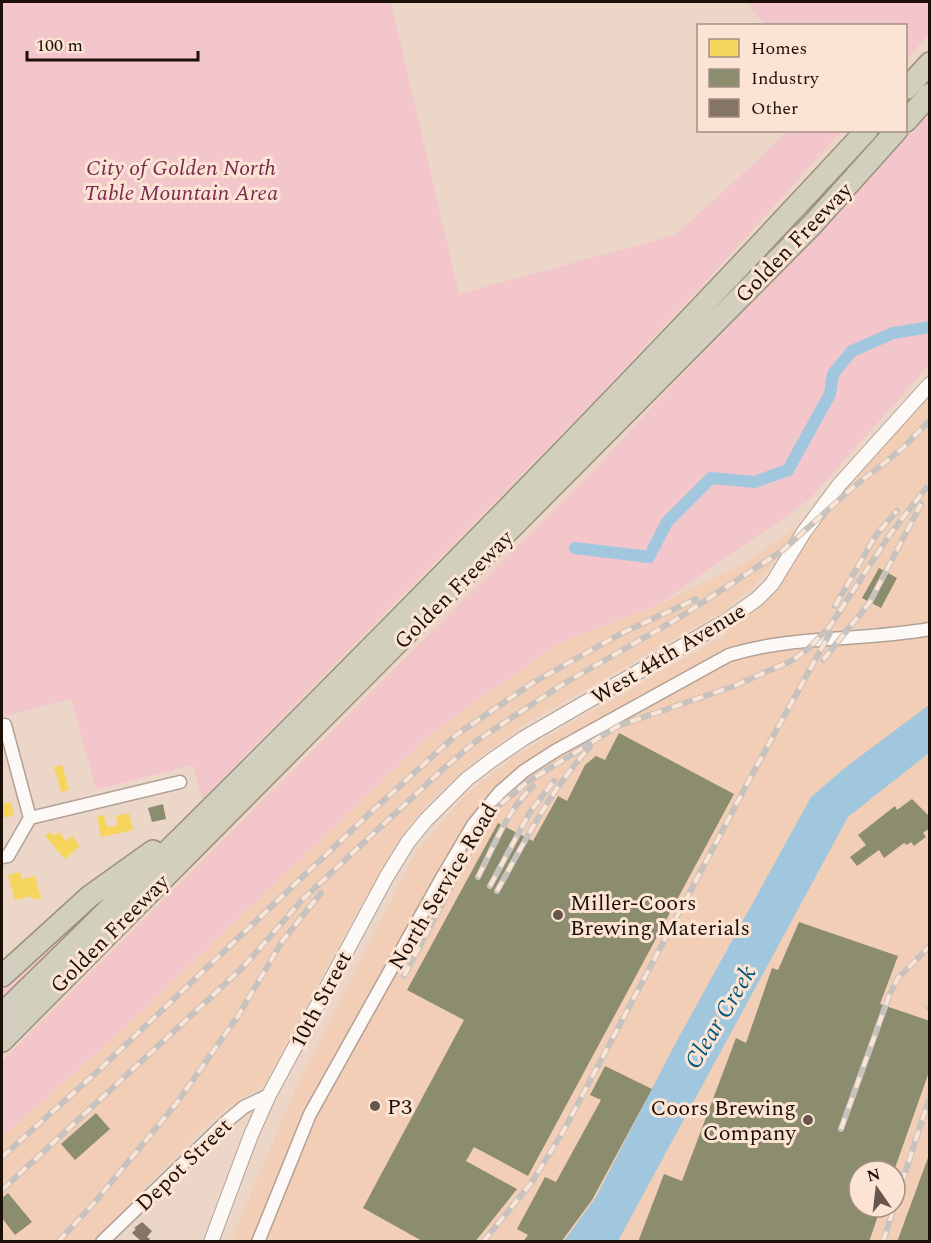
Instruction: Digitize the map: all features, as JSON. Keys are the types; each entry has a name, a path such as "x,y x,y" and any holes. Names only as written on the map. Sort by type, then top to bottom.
{"highway":[{"path":"907,88 930,63"},
{"path":"907,120 930,94"},
{"name":"Golden Freeway","path":"2,1014 212,809 524,494 865,132"},
{"name":"Golden Freeway","path":"2,1041 788,250 895,132"},
{"path":"2,976 90,896 212,809"}],"street":[{"name":"West 44th Avenue","path":"467,779 524,738 726,621 757,600 771,584 804,532 839,485 930,384"},
{"name":"North Service Road","path":"258,1242 310,1114 443,876 473,825 499,792 524,771 555,751 729,655 757,646 787,642 871,637 930,629"},
{"path":"2,857 8,856 30,818 5,725"},
{"name":"10th Street","path":"211,1242 251,1135 269,1095 392,867 426,820 467,779"},
{"path":"30,818 180,782"},
{"name":"Depot Street","path":"102,1242 227,1121 244,1107 269,1095"}],"shaded area":[{"path":"929,389 929,621 918,625 827,629 929,634 929,1241 231,1241 297,1085 416,852 464,796 519,753 722,637 804,542 777,559 753,587 730,607 525,724 472,763 427,804 402,835 347,930 265,1084 227,1108 205,1127 92,1241 2,1241 2,1137 111,1040 432,733 557,644 656,606 745,563 825,508"}],"green space":[{"name":"City of Golden North Table Mountain Area","path":"2,2 391,2 459,294 675,235 786,132 841,132 595,400 202,799 193,765 96,790 71,699 2,717"},
{"path":"746,2 929,2 929,34 907,59 907,24 765,24"},
{"path":"929,98 929,365 808,501 656,606 557,644 432,733 111,1040 2,1137 2,1061 604,459 794,254 900,132 907,132 907,123"},
{"path":"97,901 64,938 2,1000 2,982"}],"water":[{"name":"Clear Creek","path":"929,705 929,753 848,817 618,1241 564,1241 596,1197 673,1048 811,797 846,767"}],"building: Homes":[{"path":"62,765 69,790 61,792 54,767"},
{"path":"11,802 14,815 2,818 2,804"},
{"path":"129,813 133,830 101,837 97,816 104,815 107,827 118,825 116,816"},
{"path":"51,832 54,836 59,832 66,841 72,836 80,846 65,859 45,836"},
{"path":"20,872 22,879 35,876 41,898 33,900 32,896 15,900 8,875"}],"building: Industry":[{"path":"879,568 897,578 881,608 862,598"},
{"name":"Miller-Coors Brewing Materials","path":"619,733 734,794 528,1176 474,1147 466,1161 517,1189 475,1242 424,1242 363,1208 464,1020 407,990 498,823 533,841 558,796 567,801 585,765 596,756 605,760"},
{"path":"912,799 930,817 930,828 923,833 926,837 914,846 911,842 907,845 904,843 884,858 879,850 857,866 850,857 866,845 858,835 895,806 897,810"},
{"path":"163,804 166,819 152,822 148,808"},
{"name":"Coors Brewing Company","path":"799,922 898,956 880,1004 930,1021 930,1069 898,1159 847,1159 847,1219 877,1219 869,1242 638,1242 664,1174 682,1181 736,1038 746,1043 772,968 778,970"},
{"path":"605,1066 652,1089 592,1200 561,1242 523,1242 528,1235 517,1229 545,1177 556,1182 601,1100 590,1095"},
{"path":"96,1113 110,1129 75,1160 61,1144"},
{"path":"929,1155 930,1242 897,1242"},
{"path":"8,1193 32,1222 15,1235 2,1218 2,1198"}],"building: Other":[{"path":"142,1222 152,1231 147,1237 150,1239 148,1242 142,1242 132,1233 136,1229 134,1228"}],"waterway":[{"path":"575,548 649,557 667,522 711,478 755,482 788,470 830,394 833,374 852,351 893,333 930,327"}],"railway":[{"path":"2,1190 245,965 302,900 475,742 563,684 677,619 782,551 851,489 902,449 930,420"},
{"path":"404,976 484,825 496,808 526,783 618,726 734,686 793,660 809,648 830,626 891,533 930,483"},
{"path":"823,660 870,602 921,504"},
{"path":"835,606 876,535 897,511"},
{"path":"2,1157 99,1070 370,813 456,735 534,682 624,632 696,599"},
{"path":"483,1242 532,1182 564,1130 755,769 830,633"},
{"path":"497,891 551,798 590,747"},
{"path":"490,886 530,812 554,781"},
{"path":"478,877 508,818 533,786"},
{"path":"58,1242 95,1202 176,1104 238,1016 283,940 321,893"},
{"path":"841,1129 889,996 898,978 930,946"},
{"path":"907,1167 930,1096"},
{"path":"883,1242 890,1219"}],"place":[{"name":"Miller-Coors Brewing Materials","path":"558,915"},
{"name":"P3","path":"375,1106"},
{"name":"Coors Brewing Company","path":"808,1120"}]}
